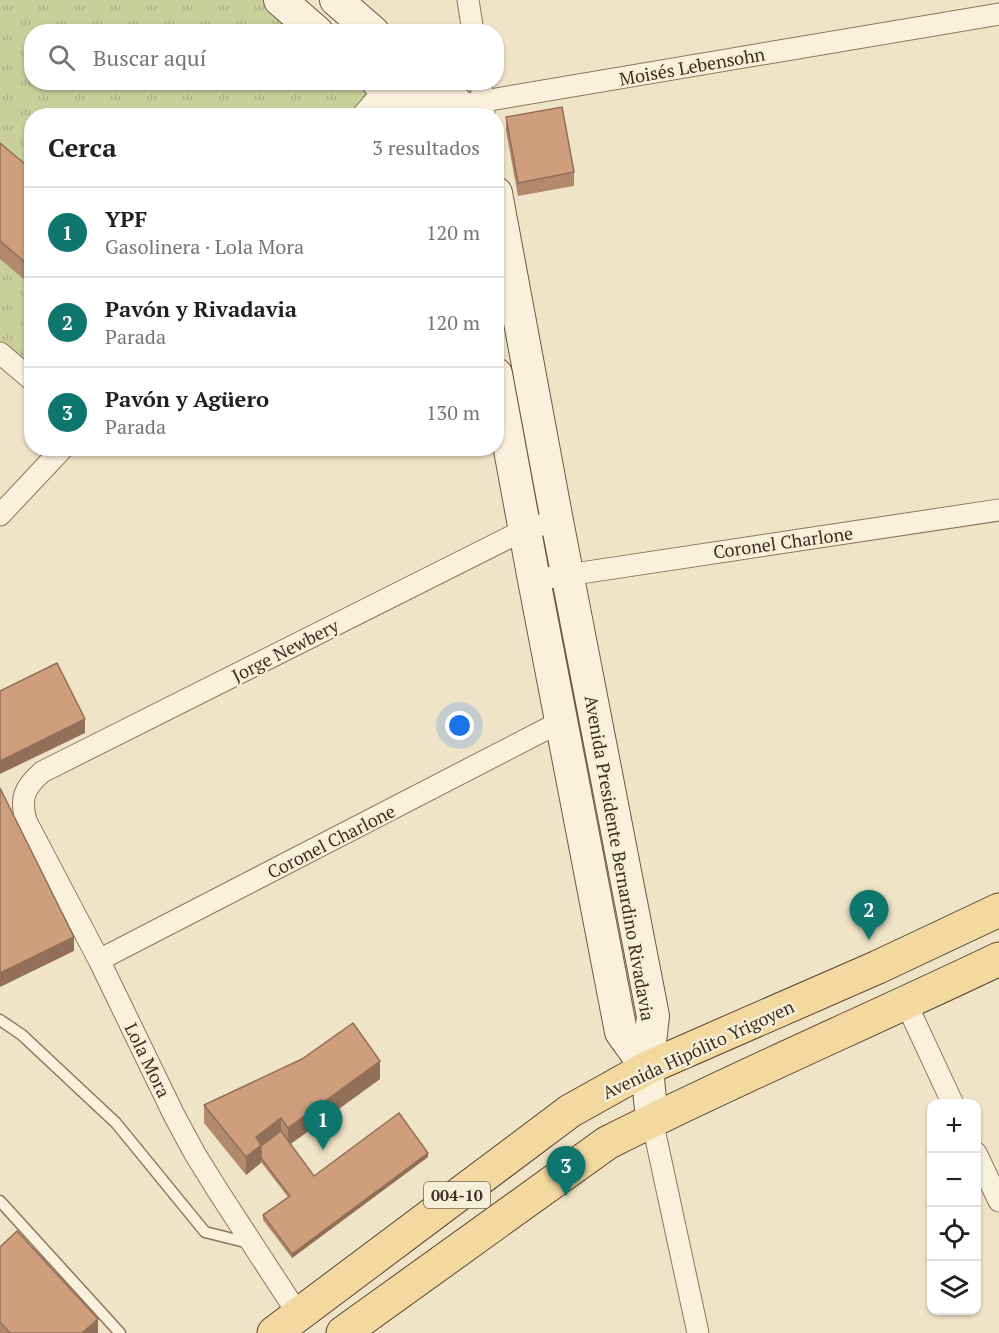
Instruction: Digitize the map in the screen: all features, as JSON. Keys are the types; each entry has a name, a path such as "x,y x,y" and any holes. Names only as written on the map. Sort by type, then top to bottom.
{"main road":[{"path":"280,0 308,24"},
{"path":"336,0 364,24"},
{"path":"386,90 407,108"},
{"path":"449,90 476,104"},
{"name":"Avenida Presidente Bernardino Rivadavia","path":"504,236 653,1016 647,1068"},
{"name":"Avenida Presidente Bernardino Rivadavia","path":"504,415 621,1032 647,1068"},
{"name":"Avenida Hipólito Yrigoyen","path":"286,1324 570,1111 647,1068 878,967 999,910"},
{"name":"004-10","path":"343,1333 606,1143 999,959"},
{"path":"647,1068 652,1120"}],"street":[{"path":"468,0 472,24"},
{"name":"Moisés Lebensohn","path":"402,90 476,104 999,14"},
{"path":"367,108 378,90"},
{"path":"0,353 24,373"},
{"path":"0,515 55,456"},
{"name":"Coronel Charlone","path":"534,580 999,510"},
{"name":"Jorge Newbery","path":"24,795 30,783 42,772 526,529 557,522"},
{"name":"Coronel Charlone","path":"99,960 562,721"},
{"name":"Lola Mora","path":"24,795 23,809 26,821 99,960 190,1144 252,1244 286,1324"},
{"path":"906,1003 951,1099"},
{"path":"652,1120 698,1333"},
{"path":"981,1163 999,1201"}],"lane":[{"path":"0,1020 22,1035 116,1123 205,1232 252,1244"},
{"path":"0,1202 120,1333"}],"green space":[{"path":"0,0 280,0 309,24 24,24 24,90 374,90 365,108 24,108 24,374 0,353"}],"building":[{"path":"562,107 574,172 518,183 506,117"},
{"path":"0,143 24,163 24,261 0,241"},
{"path":"57,663 85,719 0,761 0,691"},
{"path":"0,788 74,937 0,973"},
{"path":"353,1023 380,1061 288,1128 281,1118 256,1137 261,1145 246,1157 204,1105 302,1059"},
{"path":"399,1113 428,1153 292,1254 263,1215 290,1196 261,1158 261,1146 281,1131 314,1176"},
{"path":"17,1231 98,1319 82,1333 10,1333 0,1322 0,1247"}],"place":[{"name":"Pavón y Rivadavia","path":"869,940"},
{"name":"YPF","path":"323,1150"},
{"name":"Pavón y Agüero","path":"566,1196"}]}
